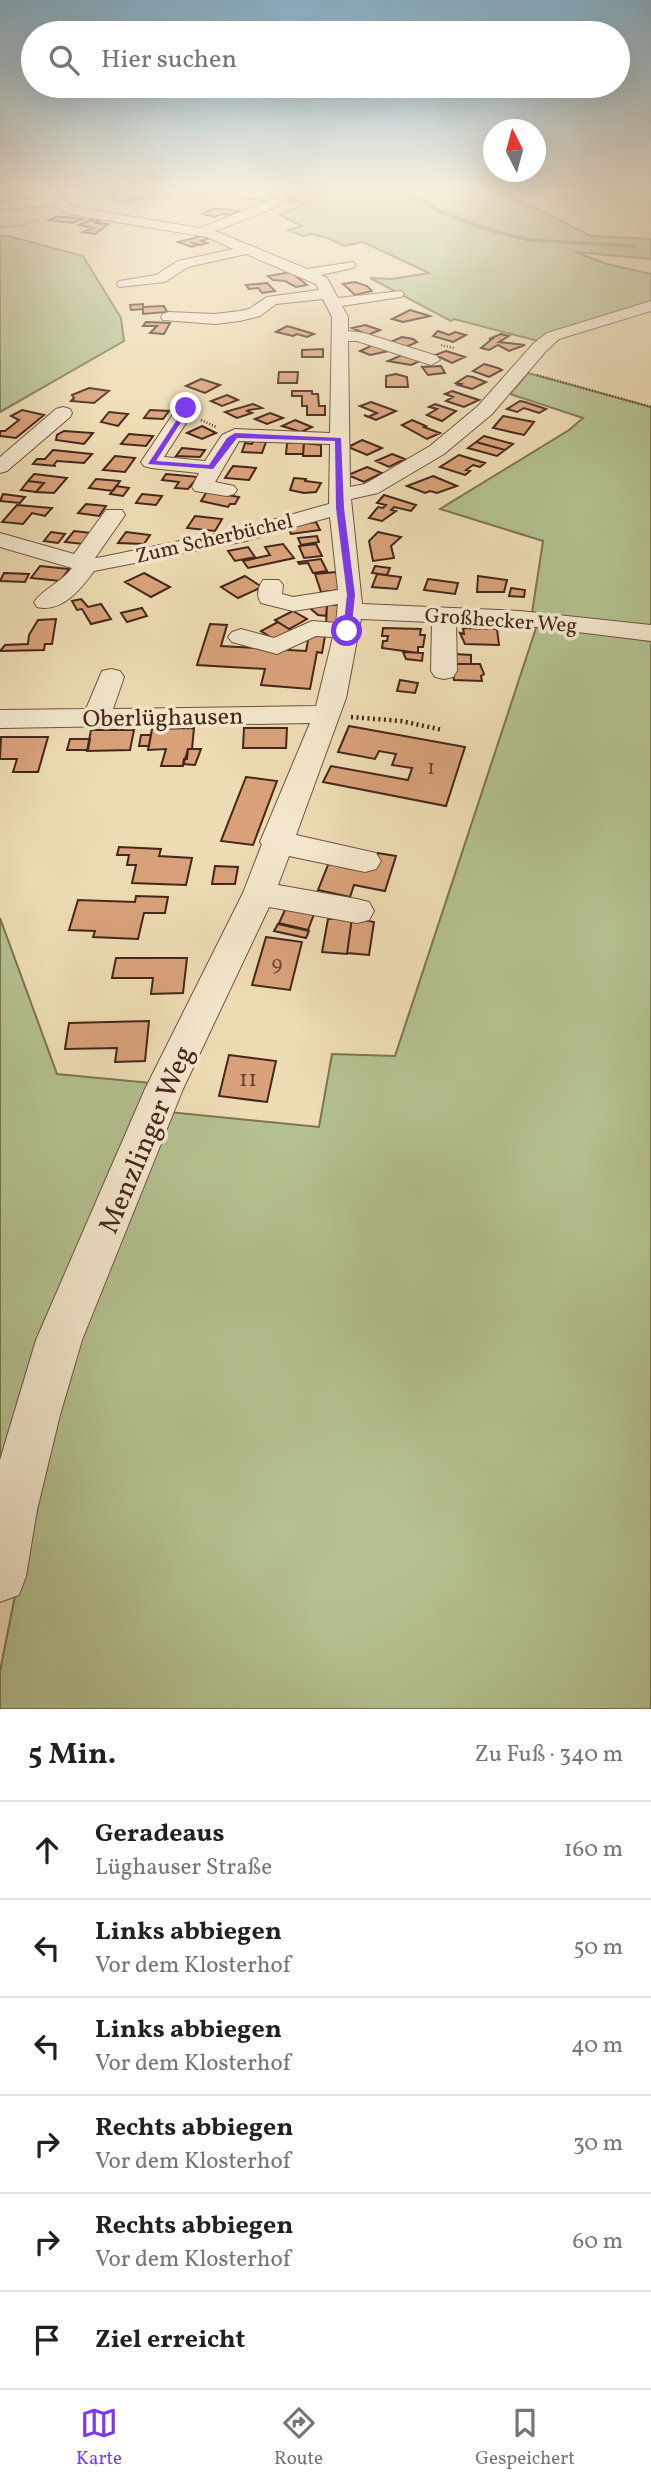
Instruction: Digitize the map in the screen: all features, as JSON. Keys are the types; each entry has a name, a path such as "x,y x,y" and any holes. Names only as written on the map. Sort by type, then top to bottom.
{"street":[{"path":"124,284 160,279 174,270"},
{"path":"297,270 322,281 340,317 340,502 350,612"},
{"path":"306,274 326,270"},
{"path":"169,317 215,319 254,313 278,298 331,299 396,294"},
{"name":"Zum Scherbüchel","path":"0,540 83,564 246,534 340,502 371,489 437,450 485,410 553,336 651,306"},
{"path":"215,319 228,328 224,334"},
{"path":"341,336 358,336 430,360"},
{"path":"0,467 63,413"},
{"path":"189,416 145,469 211,468"},
{"path":"227,489 202,487 229,439 235,435 339,439"},
{"path":"46,602 71,586 114,515"},
{"path":"271,585 270,598 350,612"},
{"path":"241,637 277,646 350,612"},
{"name":"Großhecker Weg","path":"350,612 554,621 651,633"},
{"name":"Menzlinger Weg","path":"0,1576 12,1510 36,1415 59,1340 164,1089 259,894 276,842 327,715 350,612"},
{"path":"444,615 444,671"},
{"path":"96,718 111,677"},
{"name":"Oberlüghausen","path":"0,719 327,715"},
{"path":"276,842 365,861"},
{"path":"259,894 357,911"}],"path":[{"path":"519,370 651,407"},
{"path":"327,715 401,721 443,730"}],"green space":[{"path":"0,270 91,270 121,318 124,341 0,412"},
{"path":"422,270 632,270 651,274 651,303 538,341 454,319 451,321 370,278 392,279 429,273"},
{"path":"528,373 651,407 651,628 532,613 543,541 440,509 569,430 583,418 510,394"},
{"path":"537,625 651,641 651,1709 0,1709 0,1671 50,1420 169,1112 319,1127 332,1054 395,1056"},
{"path":"0,918 57,1074 152,1083 0,1466"}],"building":[{"path":"291,272 307,285 296,287 268,276"},
{"path":"355,282 372,291 355,295 343,284"},
{"path":"267,283 275,291 262,293 258,288 249,289 246,285"},
{"path":"143,304 143,307 164,306 167,312 143,314 143,309 131,310 130,305"},
{"path":"410,310 430,316 403,322 392,319"},
{"path":"146,322 170,323 164,334 150,333 157,326 143,326"},
{"path":"365,325 380,330 368,335 352,328"},
{"path":"287,326 314,334 307,337 276,332"},
{"path":"438,331 449,335 455,332 466,335 453,342 433,336"},
{"path":"501,334 509,336 499,342 525,345 509,351 498,345 489,350 481,348 492,339 489,339"},
{"path":"402,337 417,342 406,347 390,342"},
{"path":"373,345 389,351 370,355 360,351"},
{"path":"323,349 323,357 302,357 302,350"},
{"path":"446,351 465,357 452,363 435,355"},
{"path":"402,355 420,361 411,365 388,361"},
{"path":"484,364 502,370 489,377 473,371"},
{"path":"441,366 445,373 428,375 422,367"},
{"path":"279,372 298,372 297,383 278,383"},
{"path":"396,374 407,377 408,387 386,387 386,376"},
{"path":"467,376 486,382 472,389 456,383"},
{"path":"201,379 220,385 205,393 186,386"},
{"path":"89,388 109,391 94,403 71,401 74,398 72,395"},
{"path":"292,391 312,391 312,394 318,394 319,406 325,406 325,415 307,415 307,406 302,406 302,396 292,396"},
{"path":"452,391 479,400 464,407 446,401 453,397 445,394"},
{"path":"227,395 238,400 222,406 211,401"},
{"path":"520,401 546,409 539,413 524,408 517,412 507,409"},
{"path":"371,402 396,411 376,420 368,417 377,413 360,406"},
{"path":"253,404 262,408 249,410 247,411 252,413 237,418 225,412"},
{"path":"435,404 456,411 442,421 427,415 437,409 429,407"},
{"path":"22,410 44,415 16,438 0,436 0,431 5,431 19,420 11,416"},
{"path":"150,410 169,411 163,419 144,418"},
{"path":"109,412 128,414 118,426 101,422"},
{"path":"270,413 283,418 267,424 255,419"},
{"path":"503,416 534,422 524,435 493,428"},
{"path":"295,420 312,427 301,432 282,426"},
{"path":"412,420 440,433 427,439 402,425"},
{"path":"202,426 216,433 202,439 187,433"},
{"path":"64,431 93,433 84,444 56,440 57,435"},
{"path":"129,434 153,436 146,446 121,444"},
{"path":"484,436 513,444 505,450 476,442"},
{"path":"362,440 382,448 367,455 348,447"},
{"path":"253,441 266,442 262,453 242,452 245,443 252,444"},
{"path":"304,442 303,454 286,454 287,443"},
{"path":"476,442 505,450 497,456 468,448"},
{"path":"304,443 321,445 321,456 303,456"},
{"path":"182,448 205,450 200,457 176,456"},
{"path":"53,450 92,454 84,463 57,461 53,466 33,464 37,459 45,459"},
{"path":"392,454 405,459 389,467 376,461"},
{"path":"459,455 485,463 480,467 473,465 466,470 470,471 465,475 440,467"},
{"path":"115,456 135,458 125,472 103,470"},
{"path":"233,466 256,468 249,480 225,478"},
{"path":"367,467 382,473 364,482 348,475"},
{"path":"34,474 67,478 54,493 36,492 44,483 28,481"},
{"path":"166,474 198,477 188,489 175,488 179,482 162,480"},
{"path":"433,476 457,486 437,493 425,493 407,486"},
{"path":"294,478 321,483 316,492 304,493 290,490"},
{"path":"96,479 120,481 113,491 89,488"},
{"path":"28,481 44,483 36,492 21,490"},
{"path":"116,486 129,488 123,496 110,494"},
{"path":"206,493 239,497 235,504 228,507 201,501"},
{"path":"3,494 25,497 20,503 0,501"},
{"path":"142,494 162,496 156,505 136,503"},
{"path":"384,495 416,505 411,511 394,507 391,510 396,511 382,521 369,518 378,507 383,508 386,505 377,503"},
{"path":"86,504 106,506 99,516 78,513"},
{"path":"17,505 52,508 45,516 32,513 23,524 2,522"},
{"path":"195,516 222,519 215,531 187,528"},
{"path":"316,522 320,530 291,534 287,526"},
{"path":"74,531 91,533 83,544 65,542"},
{"path":"51,532 65,534 58,543 44,541"},
{"path":"126,532 150,535 144,544 118,543"},
{"path":"378,532 401,537 391,546 394,558 373,561 369,541"},
{"path":"317,536 319,542 301,545 298,538"},
{"path":"283,544 294,558 248,568 243,561 270,555 265,547"},
{"path":"316,544 322,556 304,558 299,546"},
{"path":"248,547 255,557 235,561 228,551"},
{"path":"321,559 327,571 313,573 308,563 298,562"},
{"path":"40,566 69,569 60,581 31,578"},
{"path":"375,566 390,568 387,575 372,573"},
{"path":"336,572 342,590 321,592 315,574"},
{"path":"4,573 29,574 25,582 0,581"},
{"path":"144,573 170,587 151,597 125,582"},
{"path":"377,574 401,577 397,589 372,587"},
{"path":"245,576 262,587 238,598 221,587"},
{"path":"478,576 507,580 504,592 477,592"},
{"path":"428,579 458,583 455,594 424,590"},
{"path":"511,588 525,590 524,597 509,596"},
{"path":"81,599 88,607 101,604 111,619 91,624 82,609 77,610 72,601"},
{"path":"305,604 327,605 326,616 318,615"},
{"path":"327,605 341,605 338,625 326,625"},
{"path":"142,608 147,616 127,622 121,613"},
{"path":"293,611 307,619 289,629 275,620"},
{"path":"56,619 52,644 45,644 44,650 0,651 5,645 28,644 29,635 38,620"},
{"path":"278,622 292,631 275,640 261,631"},
{"path":"210,624 227,625 221,646 306,651 309,635 325,636 322,653 317,652 310,689 261,685 265,669 197,665"},
{"path":"383,628 421,629 420,635 425,635 423,647 418,647 418,653 382,648 383,641 387,641 388,636 382,636"},
{"path":"463,628 497,629 499,645 465,644 460,633 464,634"},
{"path":"403,652 423,653 422,661 406,659"},
{"path":"454,654 471,655 471,664 455,664"},
{"path":"452,664 480,664 484,674 481,676 482,681 454,680"},
{"path":"400,680 418,683 415,693 397,691"},
{"path":"349,726 465,747 446,806 323,782 331,766 408,780 412,768 392,765 396,754 379,751 375,759 338,752"},
{"path":"194,728 192,749 188,749 183,766 161,766 166,749 148,750 152,729"},
{"path":"244,728 287,728 286,748 243,748"},
{"path":"91,730 134,730 130,750 87,751"},
{"path":"141,735 151,735 149,746 139,746"},
{"path":"1,737 48,737 38,772 13,772 17,759 0,759"},
{"path":"70,739 90,739 88,750 67,750"},
{"path":"188,749 201,749 195,765 183,764 184,759 187,759"},
{"path":"246,777 277,781 253,845 221,841"},
{"path":"119,847 161,849 159,856 192,858 186,885 132,883 136,865 127,865 129,855 117,855"},
{"path":"378,853 396,856 385,891 354,885 350,897 318,890 330,860 372,868"},
{"path":"215,866 238,867 235,884 212,884"},
{"path":"136,896 168,897 165,913 144,913 138,939 93,937 95,931 69,930 78,900 135,902"},
{"path":"286,908 314,914 308,930 279,923"},
{"path":"352,918 347,954 322,952 328,919"},
{"path":"352,918 374,922 369,955 347,953"},
{"path":"278,924 309,931 306,938 274,931"},
{"path":"266,937 302,942 290,990 252,985"},
{"path":"116,958 187,958 183,993 151,994 153,978 112,978"},
{"path":"149,1021 145,1061 115,1062 117,1048 65,1049 69,1023"},
{"path":"229,1055 276,1061 267,1102 219,1096"}],"route":[{"path":"186,408 151,462 211,468 229,439 235,435 339,439 340,508 351,595 347,631"}]}
